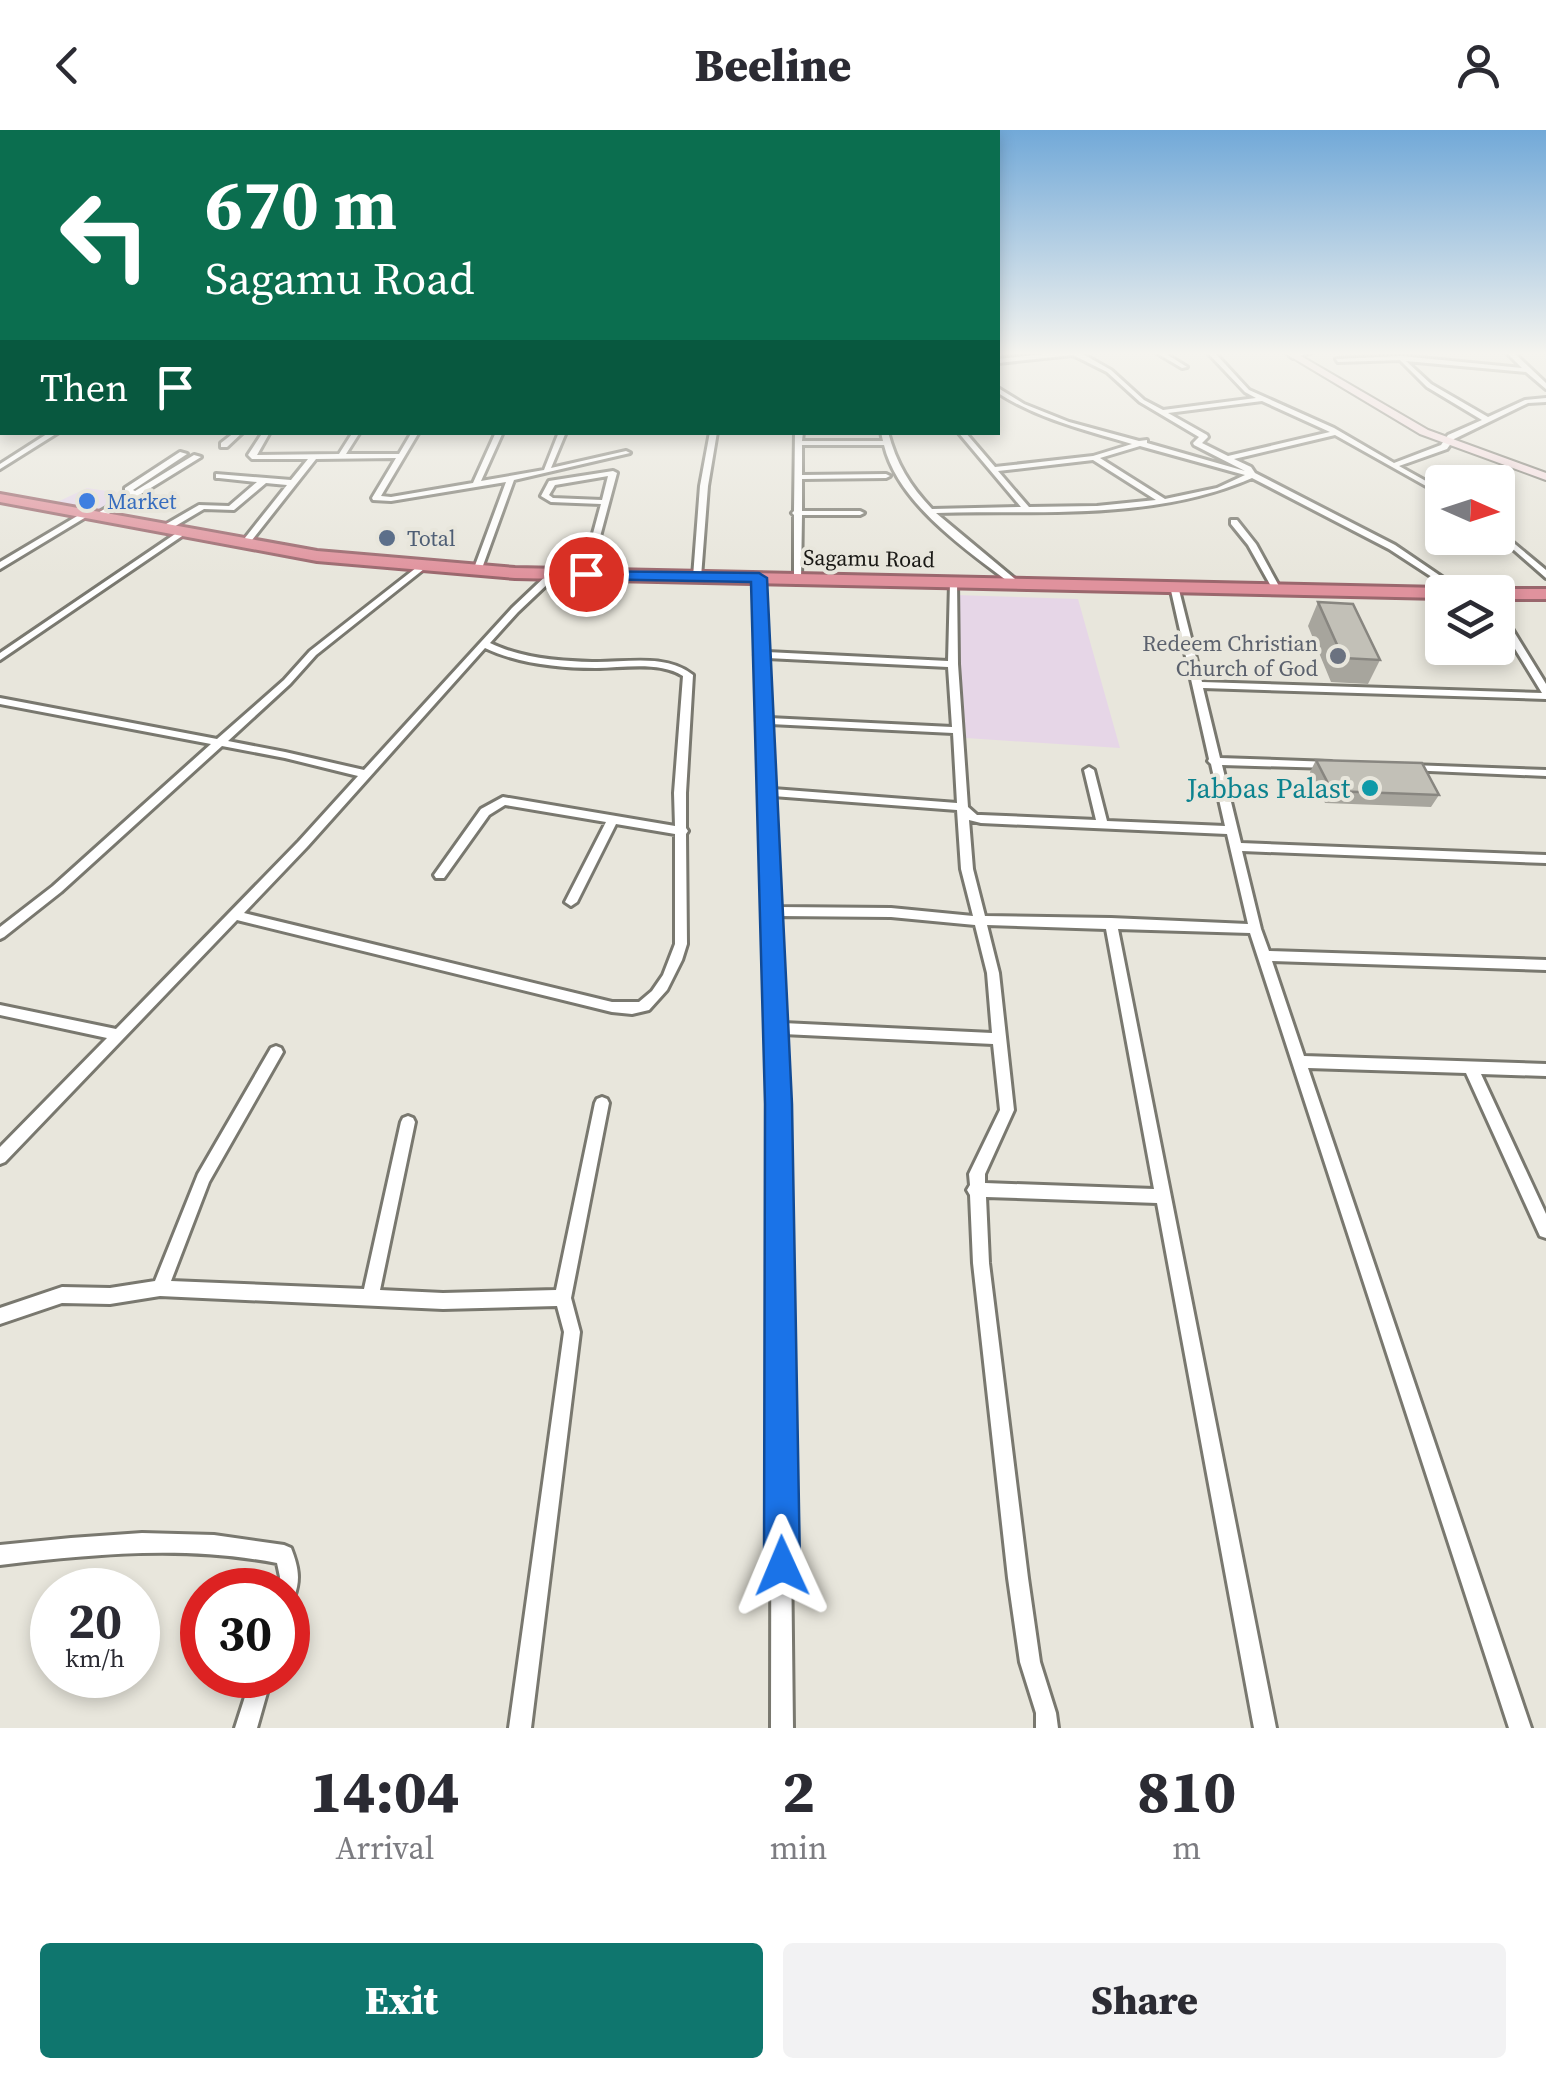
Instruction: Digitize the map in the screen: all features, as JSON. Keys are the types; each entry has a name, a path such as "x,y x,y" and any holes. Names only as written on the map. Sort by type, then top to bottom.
{"highway":[{"name":"Sagamu Road","path":"0,498 245,544 421,568 1425,592"},
{"path":"1515,594 1546,594"}],"street":[{"path":"1081,427 1252,475"},
{"path":"1188,427 1203,436 1197,443 1392,546 1435,575"},
{"path":"1324,427 1425,484"},
{"path":"1420,427 1450,443 1546,477"},
{"path":"1450,443 1452,437 1472,427"},
{"path":"1229,458 1336,432"},
{"path":"0,467 51,435"},
{"path":"224,445 236,435"},
{"path":"265,435 252,455 255,458 399,456"},
{"path":"341,456 355,435"},
{"path":"414,435 376,498 391,499 511,478 626,453"},
{"path":"476,484 499,435"},
{"path":"547,469 562,435"},
{"path":"697,577 704,486 713,435"},
{"path":"964,435 1026,507"},
{"path":"797,579 799,438 884,438 895,470 932,511 1017,584"},
{"path":"996,469 1094,458 1144,442"},
{"path":"1394,465 1450,443"},
{"path":"0,566 201,458 172,454"},
{"path":"135,494 128,490 184,454"},
{"path":"245,544 314,456"},
{"path":"1094,458 1166,502"},
{"path":"586,574 604,502 610,472 552,483 544,496 550,500 604,502"},
{"path":"932,511 1166,502 1206,495 1252,475"},
{"path":"219,476 293,483"},
{"path":"797,477 886,476"},
{"path":"477,571 511,478"},
{"path":"164,528 202,507 232,508 264,481"},
{"path":"796,513 860,513"},
{"path":"1234,522 1252,544 1276,588"},
{"path":"0,656 184,532"},
{"path":"1515,547 1546,575"},
{"path":"0,934 57,889 287,682 313,653 421,568"},
{"path":"0,1157 235,915 553,574"},
{"path":"759,578 779,1124 782,1728"},
{"path":"954,582 954,664 966,869 993,973 1006,1118 985,1155 976,1190 988,1333 1018,1578 1030,1662 1047,1728"},
{"path":"1174,586 1255,929 1520,1728"},
{"path":"1515,642 1546,694"},
{"path":"235,915 612,1007 638,1009 646,1005 678,960 683,906 680,793 688,675 684,670 584,665 479,649"},
{"path":"760,654 954,664"},
{"path":"1196,685 1546,694"},
{"path":"0,702 364,774"},
{"path":"762,721 958,730"},
{"path":"1213,761 1344,766"},
{"path":"1400,768 1546,773"},
{"path":"1089,770 1102,822"},
{"path":"765,792 961,807 974,818 1231,830"},
{"path":"440,875 496,802 682,831"},
{"path":"571,902 612,821"},
{"path":"1236,847 1546,859"},
{"path":"772,911 905,911 980,920 1255,929"},
{"path":"1111,923 1265,1728"},
{"path":"1265,956 1546,965"},
{"path":"0,1010 118,1035"},
{"path":"775,1028 998,1039"},
{"path":"160,1288 204,1180 276,1052"},
{"path":"1302,1062 1546,1070"},
{"path":"1471,1068 1546,1231"},
{"path":"520,1728 572,1332 564,1298 602,1103"},
{"path":"370,1298 408,1122"},
{"path":"976,1190 1162,1196"},
{"path":"0,1316 47,1298 82,1292 110,1296 160,1288 443,1301 564,1298"},
{"path":"0,1554 88,1544 236,1544 284,1555 289,1568"},
{"path":"246,1728 255,1698"}],"shaded area":[{"name":"Market","path":"87,488 126,494 100,511 53,504"},
{"path":"955,595 1078,599 1120,748 966,738"}],"building":[{"path":"1318,602 1353,604 1380,660 1343,658"},
{"path":"1316,760 1422,763 1439,795 1332,791"}],"place":[{"name":"Market","path":"87,501"},
{"name":"Total","path":"387,538"},
{"name":"Redeem Christian Church of God","path":"1338,656"},
{"name":"Jabbas Palast","path":"1370,788"}],"route":[{"path":"586,574 759,578 778,1104 782,1566"}]}
